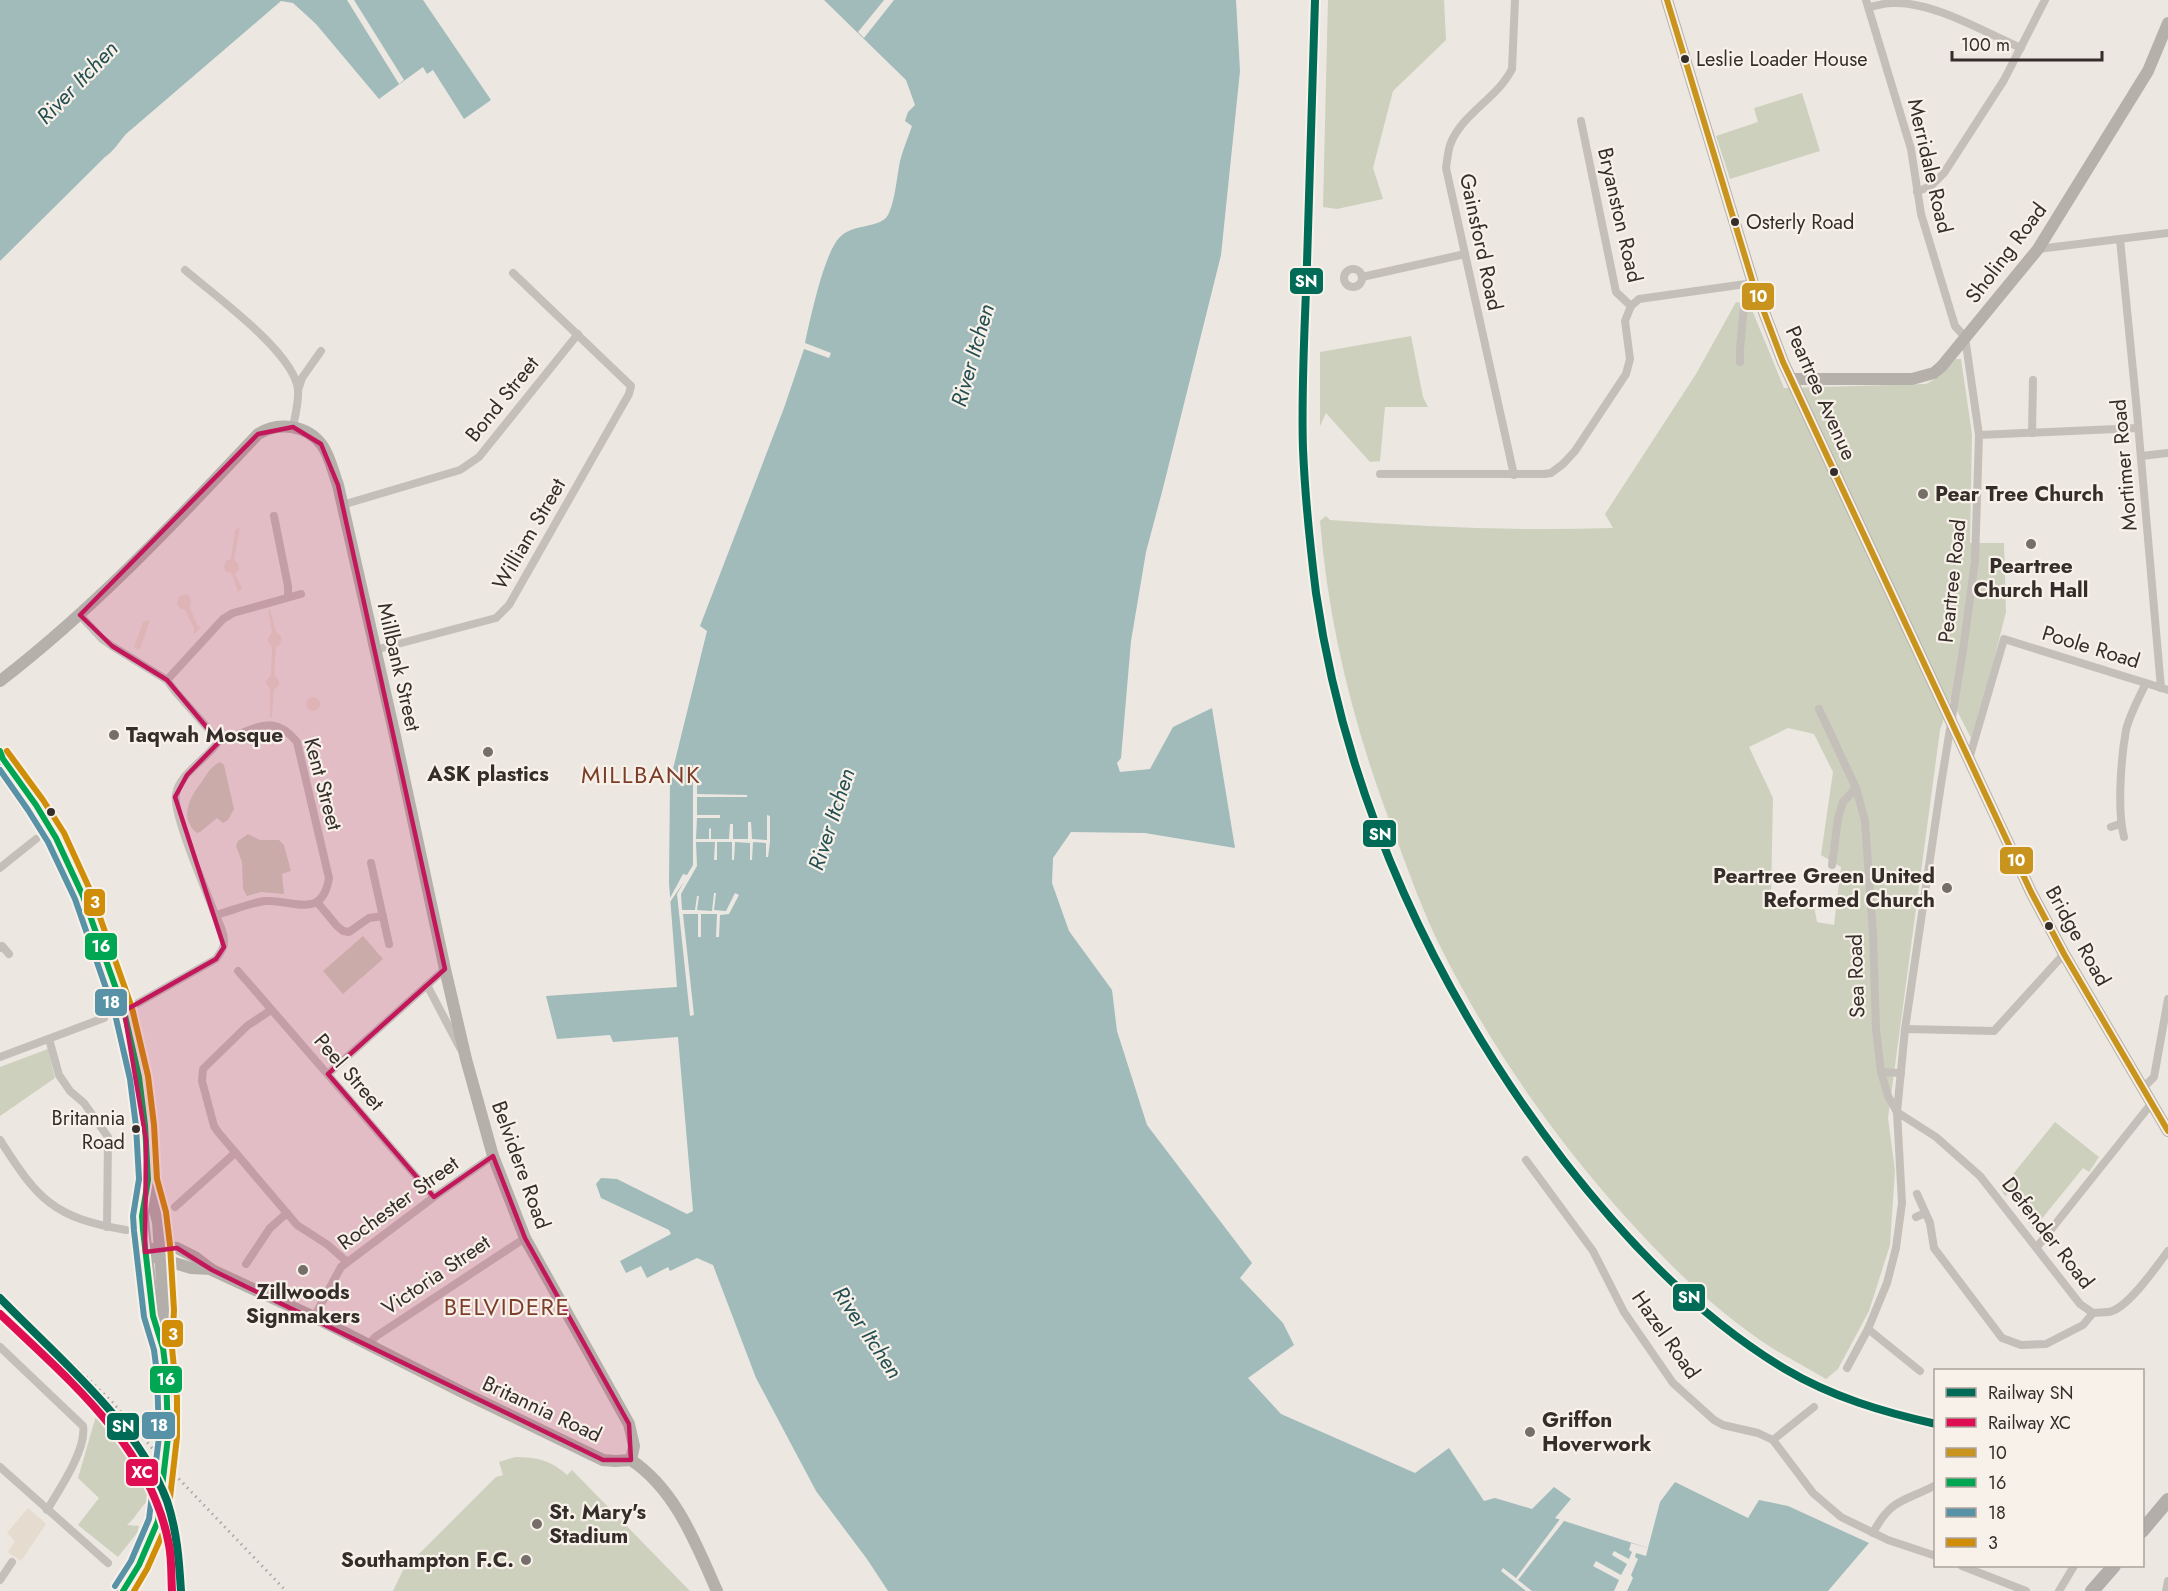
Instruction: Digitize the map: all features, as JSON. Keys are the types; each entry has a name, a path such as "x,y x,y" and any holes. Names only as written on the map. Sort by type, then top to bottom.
{"main road":[{"path":"1,755 36,805 69,864 93,923 124,1011 139,1077 148,1180 157,1214 161,1253 168,1437 158,1521 139,1565 123,1591"},
{"path":"148,1180 142,1216 145,1252 153,1316 163,1348"},
{"path":"2144,1529 2168,1500"},
{"path":"2092,1591 2113,1567"}],"street":[{"name":"Gainsford Road","path":"1514,475 1446,168 1450,146 1459,129 1493,95 1507,79 1512,69 1515,0"},
{"name":"Peartree Avenue","path":"1667,0 1749,284 1791,380 1951,721"},
{"path":"1917,192 1932,185 1944,172 2004,80 2045,0"},
{"path":"1868,4 1908,4 1924,8 1953,18 2021,48"},
{"name":"Merridale Road","path":"1868,4 1911,151 1921,214 1955,327 1965,337"},
{"name":"Sholing Road","path":"1791,380 1912,379 1934,373 1942,366 2038,249 2148,71 2168,23"},
{"name":"Bryanston Road","path":"1380,474 1551,473 1563,464 1575,450 1626,374 1630,359 1625,321 1631,306 1616,292 1581,121"},
{"path":"2038,249 2168,234"},
{"name":"Mortimer Road","path":"2120,239 2164,689"},
{"path":"1362,277 1465,254"},
{"path":"185,270 279,352 298,390"},
{"path":"513,273 578,334"},
{"path":"1631,306 1639,299 1749,284 1740,362"},
{"name":"William Street","path":"375,650 496,618 509,605 629,394 631,386 578,334"},
{"name":"Bond Street","path":"342,505 460,470 479,457 578,334"},
{"name":"Peartree Road","path":"1896,1112 1905,1029 1965,637 1976,530 1978,435 1965,337"},
{"path":"0,681 80,615 162,537 258,434 266,429 293,427 302,378 321,351"},
{"path":"2032,433 2033,380"},
{"name":"Millbank Street","path":"293,427 304,430 321,444 327,454 342,505 445,969"},
{"path":"1978,435 2138,428"},
{"path":"2141,456 2168,453"},
{"path":"274,516 288,585 288,597"},
{"path":"167,680 223,619 233,613 301,594"},
{"path":"80,615 102,639 167,680 219,741 211,753 178,786 175,796 176,813 216,915 225,942 224,947 216,959 124,1011"},
{"name":"Poole Road","path":"1969,760 2004,639 2164,689"},
{"path":"2124,837 2120,824 2120,796 2126,730 2146,683"},
{"name":"Sea Road","path":"1819,709 1856,788 1866,831 1875,1029 1881,1072 1888,1096 1896,1112 1902,1203 1896,1248 1887,1283 1868,1329 1847,1368"},
{"name":"Bridge Road","path":"1951,721 2031,892 2064,954 2168,1131"},
{"name":"Kent Street","path":"219,741 225,741 270,724 288,731 297,742 329,878 327,888 317,902"},
{"path":"1832,865 1838,818 1843,802 1856,788"},
{"path":"2111,827 2120,824"},
{"path":"0,868 36,839"},
{"path":"371,863 389,944"},
{"path":"216,915 263,901 305,906 317,902 337,926 349,932 369,918 383,916"},
{"path":"1,945 9,954"},
{"path":"1905,1029 1994,1031 2064,954"},
{"path":"328,1074 445,969"},
{"name":"Belvidere Road","path":"445,969 466,1059 493,1156 525,1238 628,1424 634,1446 631,1460"},
{"name":"Peel Street","path":"238,971 434,1197"},
{"name":"Belvidere Road","path":"427,985 466,1059"},
{"path":"2142,1089 2154,1077 2168,999"},
{"path":"271,1010 247,1026 203,1069 202,1081 214,1126 287,1213 304,1230 328,1245 347,1262"},
{"path":"0,1057 104,1018"},
{"path":"49,1039 60,1075 70,1091 84,1103 108,1137 106,1227"},
{"path":"1881,1072 1901,1073"},
{"path":"2037,1247 2151,1104"},
{"name":"Defender Road","path":"1896,1112 1936,1137 1980,1176 2080,1304 2093,1313 2112,1311 2121,1306 2151,1274 2168,1251"},
{"path":"0,1140 33,1188 55,1208 79,1220 126,1230"},
{"path":"175,1207 235,1153"},
{"name":"Rochester Street","path":"314,1317 336,1273 347,1262 493,1156"},
{"name":"Hazel Road","path":"1526,1160 1593,1251 1624,1312 1673,1383 1714,1420 1723,1425 1758,1433 1773,1440"},
{"path":"1917,1194 1930,1223 1934,1248 2002,1338 2021,1345 2046,1344 2083,1325 2093,1313"},
{"path":"246,1264 270,1228 287,1213"},
{"path":"1916,1217 1925,1213"},
{"name":"Victoria Street","path":"369,1345 375,1337 525,1238"},
{"name":"Britannia Road","path":"145,1252 161,1253 191,1268 212,1270 314,1317 603,1460 631,1460"},
{"path":"1868,1329 1920,1371"},
{"path":"0,1347 83,1426 84,1433 71,1471 47,1510"},
{"path":"1814,1407 1773,1440 1820,1500 1841,1517 1873,1533 1934,1556"},
{"path":"631,1460 644,1468 668,1496 690,1531 717,1591"},
{"path":"0,1467 108,1563"},
{"path":"1873,1533 1880,1519 1892,1505 1934,1485"},
{"path":"0,1580 12,1562"},
{"path":"1965,1567 2026,1591"},
{"path":"2059,1591 2073,1567"},
{"path":"2166,1591 2168,1581"}],"highlighted area":[{"path":"293,427 321,444 338,485 445,969 328,1074 434,1197 493,1156 525,1238 629,1424 631,1460 603,1460 212,1270 177,1248 145,1252 146,1140 124,1011 216,959 224,947 175,797 187,775 219,742 167,680 112,646 80,615 258,434"}],"green space":[{"path":"1328,0 1444,0 1446,40 1393,91 1373,168 1383,199 1337,209 1323,207"},
{"path":"1802,93 1820,151 1730,179 1716,136 1758,122 1754,108"},
{"path":"1736,302 1750,305 1784,388 1926,384 1939,377 1956,359 1961,359 1972,434 1970,543 2004,543 2006,612 1971,738 1951,699 1940,730 1888,1118 1895,1170 1890,1245 1869,1311 1838,1369 1826,1379 1772,1348 1731,1319 1657,1250 1596,1183 1546,1119 1480,1019 1429,922 1383,804 1347,685 1330,604 1324,562 1320,521 1326,516 1330,520 1506,529 1613,528 1605,514 1696,374","holes":["1788,728 1814,734 1833,772 1821,855 1841,867 1834,925 1817,922 1814,906 1771,896 1773,798 1749,747"]},
{"path":"1411,336 1423,397 1428,407 1385,407 1380,461 1370,462 1326,413 1320,426 1320,352"},
{"path":"220,762 224,765 234,809 228,820 223,823 217,818 197,833 188,821 190,801 209,771"},
{"path":"248,834 260,840 279,840 284,845 291,871 282,874 284,894 261,892 247,896 243,889 242,862 236,846 238,841"},
{"path":"363,936 383,959 343,994 323,971"},
{"path":"48,1049 55,1078 0,1116 0,1067"},
{"path":"2055,1122 2099,1157 2089,1172 2083,1168 2040,1221 2046,1226 2043,1230 2034,1230 2028,1222 2031,1219 2010,1192 2005,1196 2001,1189"},
{"path":"96,1416 118,1442 151,1498 127,1525 139,1526 137,1533 118,1557 78,1525 99,1498 78,1478"},
{"name":"St. Mary's Stadium","path":"515,1457 543,1460 567,1475 572,1470 690,1591 393,1591 403,1570 496,1477 503,1475 499,1462"}],"shaded area":[{"path":"240,528 234,559 239,565 239,570 235,574 242,588 238,592 232,574 225,571 224,566 226,561 231,559 235,529"},
{"path":"188,595 191,599 190,608 198,626 201,627 194,635 194,628 185,610 177,604 178,597"},
{"path":"270,609 276,632 282,639 276,647 274,675 279,680 279,685 274,690 272,717 270,718 270,689 265,682 271,675 272,647 267,640 272,632 268,610"},
{"path":"150,620 139,650 134,647 140,630 143,622"},
{"path":"310,697 316,697 320,704 316,711 310,711 306,707 306,701"},
{"path":"28,1508 46,1524 21,1561 8,1552 15,1541 7,1533"}],"water":[{"name":"River Itchen","path":"0,0 423,0 491,100 464,119 433,70 427,74 423,67 379,99 316,24 293,3 281,1 126,134 111,152 0,261"},
{"name":"River Itchen","path":"824,0 1236,0 1240,71 1221,255 1146,552 1131,641 1121,758 1117,763 1120,772 1150,769 1173,727 1212,708 1235,848 1145,833 1071,832 1053,858 1052,883 1069,931 1112,990 1117,1031 1147,1125 1252,1263 1240,1278 1283,1323 1294,1345 1248,1378 1281,1414 1415,1473 1449,1448 1484,1501 1495,1498 1532,1509 1554,1487 1571,1499 1555,1518 1648,1548 1660,1502 1675,1482 1748,1518 1759,1500 1788,1506 1869,1543 1828,1591 888,1591 816,1491 756,1378 713,1265 697,1258 670,1271 668,1267 647,1278 641,1266 626,1273 620,1261 671,1234 669,1230 601,1198 596,1184 601,1178 617,1179 687,1214 693,1211 678,1037 613,1042 610,1035 557,1039 546,996 677,987 669,883 670,781 707,631 700,626 784,408 804,349 829,358 831,353 805,343 818,288 833,246 845,233 879,222 888,215 900,161 912,126 905,121 908,112 915,105 906,80"}],"pier":[{"path":"347,0 354,0 404,80 399,84"},
{"path":"884,0 894,0 864,38 858,32"},
{"path":"693,765 697,765 697,794 747,795 747,797 697,797 697,815 720,815 720,818 697,818 696,839 709,839 711,828 711,839 729,839 730,824 733,824 733,839 748,839 748,822 751,822 752,839 767,840 767,815 770,816 770,842 768,857 766,857 766,843 753,842 752,860 750,860 750,843 735,842 734,860 732,860 732,842 717,842 717,860 714,860 715,842 696,842 697,866 681,894 682,910 695,910 697,896 699,896 697,910 712,911 714,893 716,893 714,910 726,911 735,893 739,895 729,914 720,915 719,937 716,937 717,914 701,914 701,937 698,937 698,914 683,914 694,1015 690,1016 677,894 684,882 670,902 670,898 683,874 687,875 693,865"},
{"path":"1560,1519 1564,1521 1518,1580 1532,1591 1526,1591 1501,1571 1503,1568 1516,1578"},
{"path":"1631,1543 1648,1548 1646,1556 1636,1553 1635,1557 1638,1559 1627,1591 1614,1591 1619,1580 1593,1566 1596,1561 1621,1575 1627,1564 1612,1555 1614,1551 1629,1559 1632,1552 1629,1550"}],"railway":[{"path":"0,1293 112,1402 180,1480 286,1591"}],"rail line":[{"name":"SN","path":"1315,0 1302,402 1310,539 1316,593 1330,670 1350,746 1374,820 1404,893 1438,963 1476,1031 1518,1097 1588,1191 1665,1276 1722,1326 1803,1379 1839,1396 1934,1423"},
{"name":"SN","path":"0,1298 94,1392 136,1444 154,1472 167,1501 173,1523 181,1591"},
{"name":"XC","path":"0,1314 79,1390 126,1446 145,1477 159,1510 170,1551 172,1591"}],"transit line":[{"name":"10","path":"1667,0 1753,283 1783,362 2031,892 2064,954 2168,1131"},
{"name":"16","path":"0,751 3,759 56,838 83,896 124,1011 139,1077 148,1180 142,1216 143,1230 153,1316 163,1348 166,1372 168,1437 158,1521 139,1565 123,1591"},
{"name":"3","path":"7,751 64,833 91,892 132,1008 148,1076 157,1179 166,1212 170,1245 177,1437 167,1524 147,1569 134,1591"},
{"name":"18","path":"0,770 48,842 75,899 115,1014 130,1079 139,1179 133,1216 134,1231 144,1317 154,1350 157,1373 159,1437 149,1519 131,1561 115,1586"}],"place":[{"name":"Leslie Loader House","path":"1685,59"},
{"name":"Osterly Road","path":"1735,222"},
{"name":"Pear Tree Church","path":"1923,494"},
{"name":"Peartree Church Hall","path":"2031,544"},
{"name":"Taqwah Mosque","path":"114,735"},
{"name":"ASK plastics","path":"488,752"},
{"name":"Peartree Green United Reformed Church","path":"1947,888"},
{"name":"Britannia Road","path":"136,1129"},
{"name":"Zillwoods Signmakers","path":"303,1270"},
{"name":"Griffon Hoverwork","path":"1530,1432"},
{"name":"St. Mary's Stadium","path":"537,1524"},
{"name":"Southampton F.C.","path":"526,1560"}],"district":[{"name":"MILLBANK","path":"641,775"},
{"name":"BELVIDERE","path":"507,1307"}]}
